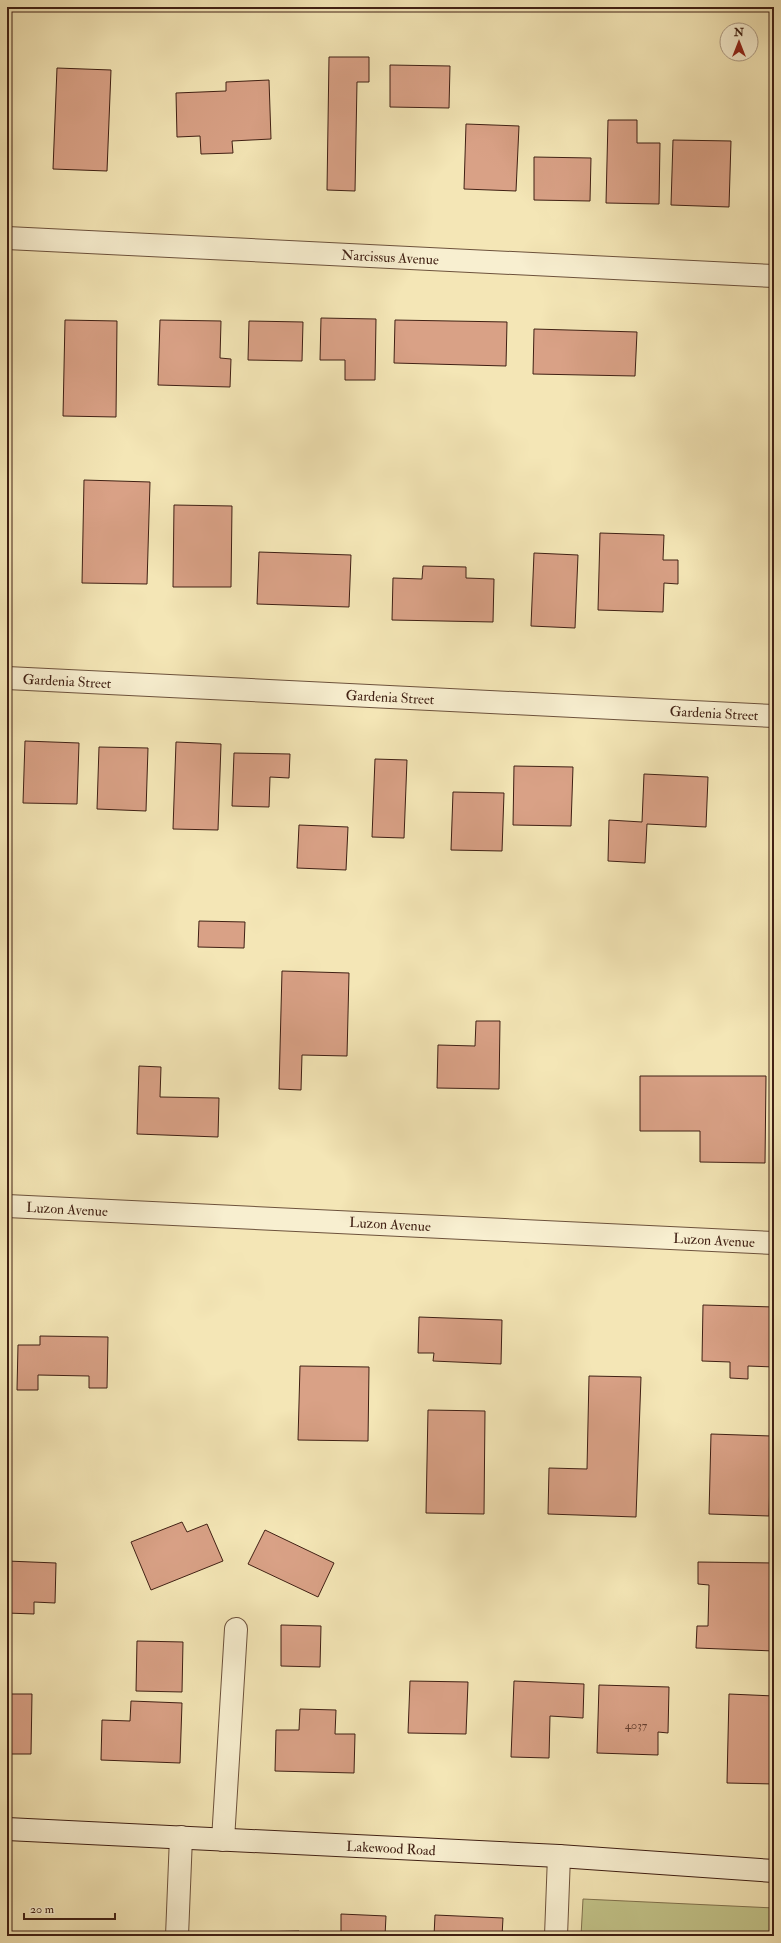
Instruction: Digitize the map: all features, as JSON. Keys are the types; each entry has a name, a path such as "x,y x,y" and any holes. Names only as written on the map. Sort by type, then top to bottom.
{"street":[{"name":"Narcissus Avenue","path":"7,238 774,276"},
{"name":"Gardenia Street","path":"7,678 774,716"},
{"name":"Luzon Avenue","path":"7,1206 774,1243"},
{"path":"223,1840 236,1629"},
{"name":"Lakewood Road","path":"7,1829 559,1856 774,1871"},
{"path":"177,1936 181,1838"},
{"path":"556,1936 559,1856"}],"green space":[{"path":"583,1899 774,1908 774,1936 581,1936"}],"building":[{"path":"329,57 369,57 369,82 357,82 355,191 327,190"},
{"path":"390,65 450,66 449,108 390,107"},
{"path":"57,68 111,70 107,171 53,169"},
{"path":"269,80 271,139 232,141 233,153 201,154 200,136 177,137 176,93 226,91 226,82"},
{"path":"608,120 637,120 637,143 660,143 659,204 606,203"},
{"path":"466,124 519,126 516,191 464,189"},
{"path":"673,140 731,141 729,207 671,205"},
{"path":"534,157 591,158 590,201 534,200"},
{"path":"773,179 774,219 771,219"},
{"path":"321,318 376,319 375,380 345,380 345,360 320,360"},
{"path":"65,320 117,321 116,417 63,416"},
{"path":"160,320 221,321 220,358 231,359 230,387 158,385"},
{"path":"395,320 507,322 506,366 394,363"},
{"path":"249,321 303,322 302,361 248,360"},
{"path":"534,329 637,332 635,376 533,374"},
{"path":"84,480 150,482 147,584 82,583"},
{"path":"174,505 232,506 231,587 173,587"},
{"path":"600,533 664,535 663,560 678,560 678,584 664,583 663,612 598,610"},
{"path":"259,552 351,555 349,607 257,604"},
{"path":"534,553 578,555 575,628 531,626"},
{"path":"423,566 466,567 466,578 494,579 493,622 392,620 393,578 422,579"},
{"path":"25,741 79,743 77,804 23,803"},
{"path":"176,742 221,744 218,830 173,829"},
{"path":"99,747 148,748 146,811 97,809"},
{"path":"234,753 290,754 289,778 270,777 269,807 232,806"},
{"path":"375,759 407,760 404,838 372,837"},
{"path":"514,766 573,767 571,826 513,825"},
{"path":"644,774 708,777 706,827 647,824 645,863 608,861 609,820 642,822"},
{"path":"453,792 504,793 502,851 451,850"},
{"path":"299,825 348,827 346,870 297,868"},
{"path":"199,921 245,922 244,948 198,947"},
{"path":"282,971 349,973 347,1056 302,1055 301,1090 279,1089"},
{"path":"476,1021 500,1021 499,1089 437,1088 438,1045 475,1046"},
{"path":"139,1066 161,1067 160,1097 219,1098 218,1137 137,1134"},
{"path":"640,1076 766,1076 765,1163 700,1162 700,1131 640,1131"},
{"path":"703,1305 774,1307 774,1367 748,1366 748,1379 730,1378 730,1362 702,1361"},
{"path":"419,1317 502,1320 501,1364 433,1361 434,1353 418,1353"},
{"path":"40,1336 108,1337 107,1388 89,1388 89,1376 38,1375 38,1390 17,1390 18,1345 40,1345"},
{"path":"300,1366 369,1367 368,1441 298,1440"},
{"path":"589,1376 641,1377 636,1517 548,1514 549,1468 587,1469"},
{"path":"428,1410 485,1411 484,1514 426,1513"},
{"path":"711,1434 771,1436 769,1516 709,1514"},
{"path":"182,1522 187,1532 207,1524 223,1561 151,1590 131,1542"},
{"path":"265,1530 334,1563 318,1597 248,1564"},
{"path":"7,1561 56,1563 55,1603 34,1602 34,1614 7,1613"},
{"path":"698,1562 774,1563 774,1651 696,1648 697,1626 708,1626 709,1585 698,1584"},
{"path":"281,1625 321,1626 320,1667 281,1666"},
{"path":"137,1641 183,1642 182,1692 136,1691"},
{"path":"410,1681 468,1682 466,1734 408,1733"},
{"path":"514,1681 584,1684 583,1718 550,1716 549,1758 511,1757"},
{"path":"599,1685 669,1687 668,1733 658,1732 658,1755 597,1753"},
{"path":"7,1694 32,1694 31,1754 7,1754"},
{"path":"729,1694 774,1696 774,1784 727,1783"},
{"path":"131,1701 182,1703 180,1763 101,1760 102,1720 130,1721"},
{"path":"300,1709 336,1710 335,1734 355,1734 354,1773 275,1771 276,1730 299,1730"},
{"path":"341,1914 386,1916 385,1936 325,1936 325,1933 341,1934"},
{"path":"435,1915 503,1918 502,1936 434,1936"},
{"path":"299,1931 299,1936 253,1936 253,1932"}]}
